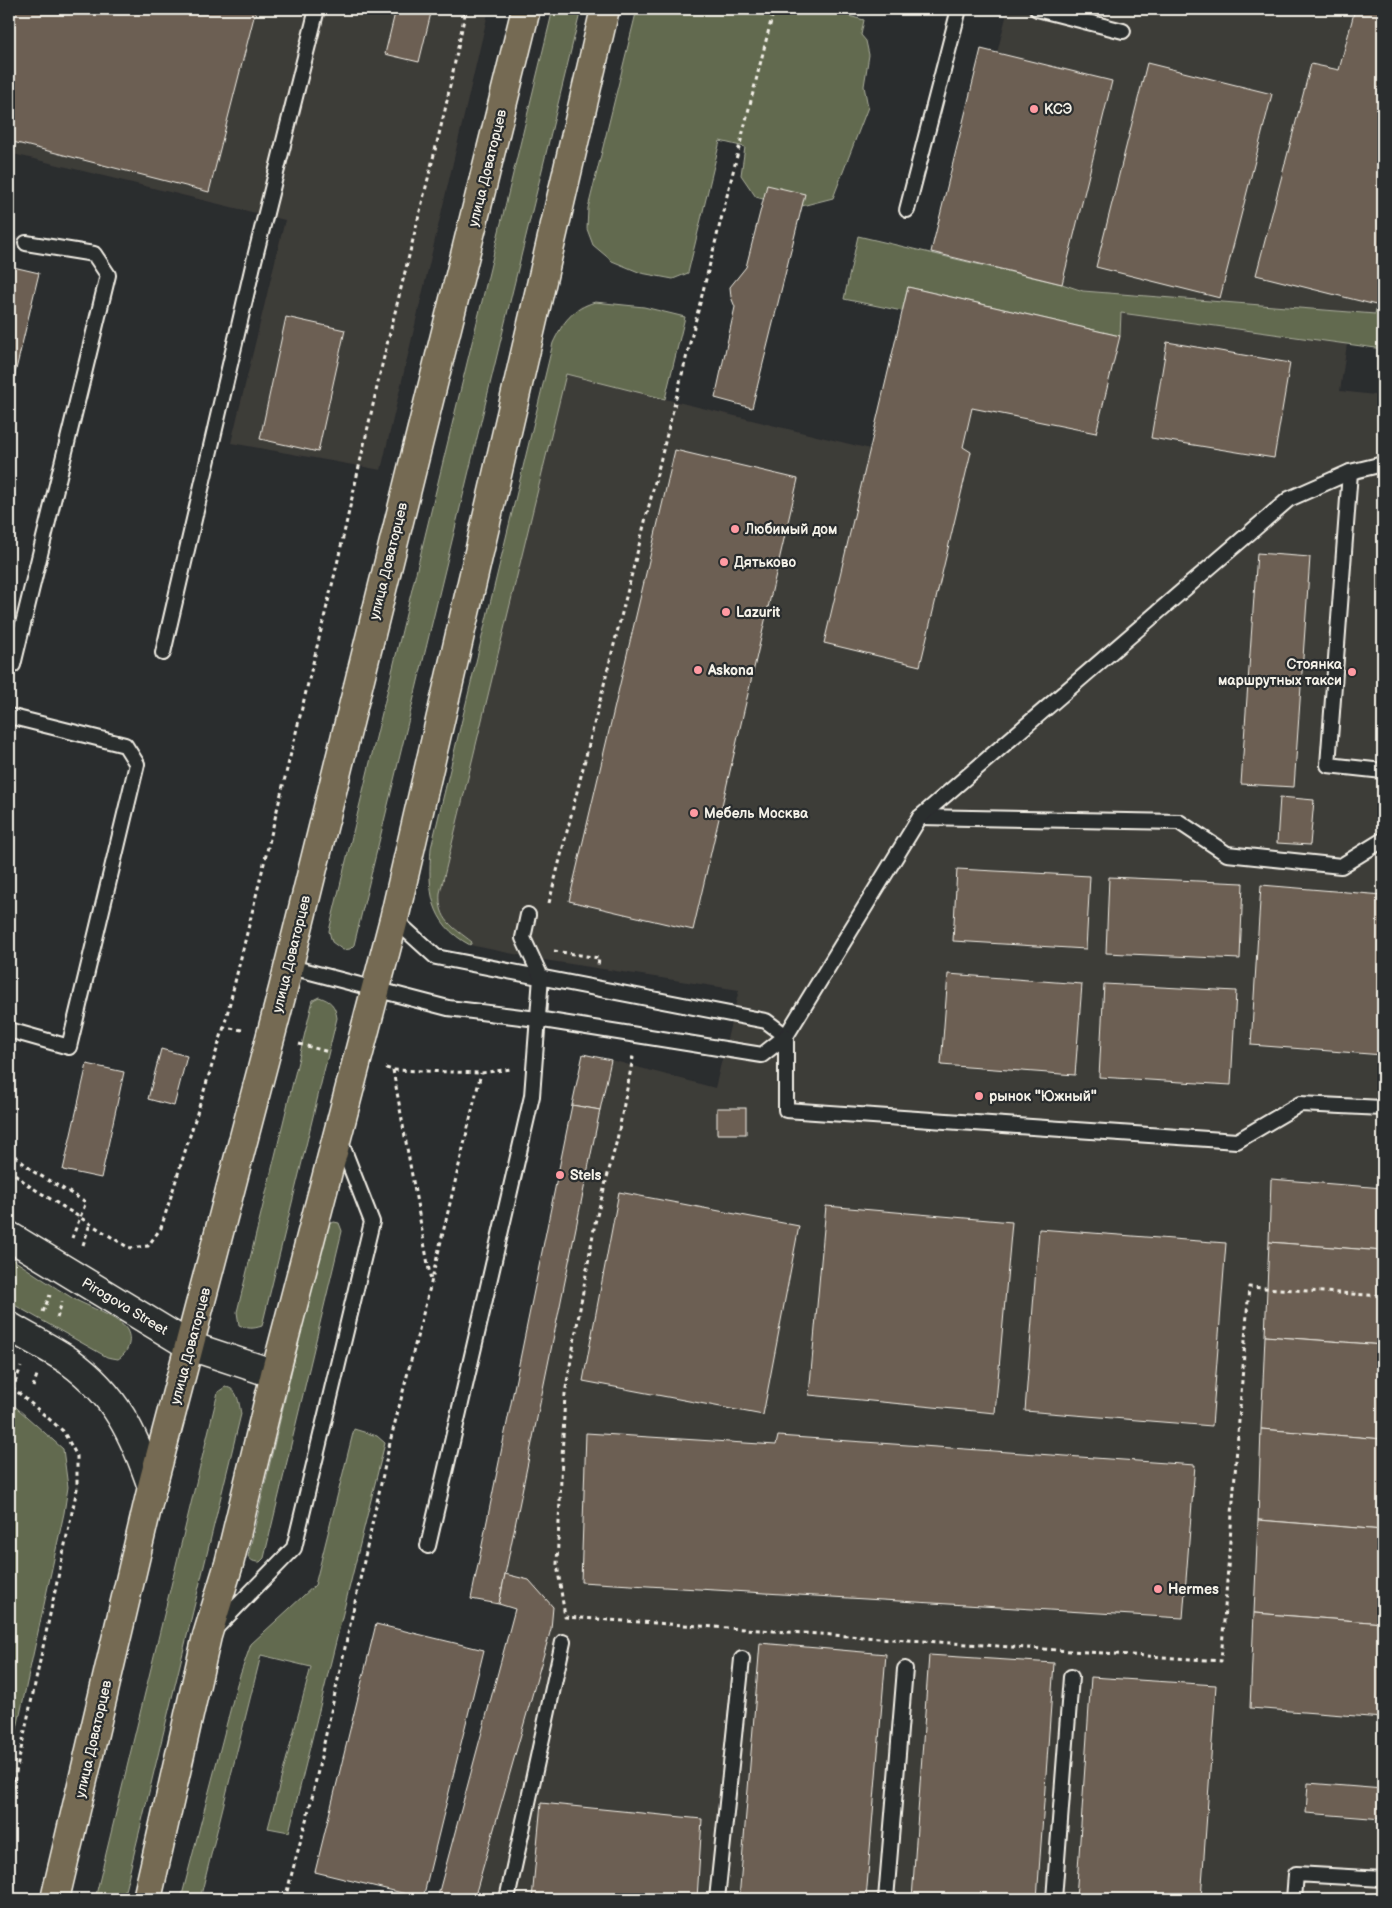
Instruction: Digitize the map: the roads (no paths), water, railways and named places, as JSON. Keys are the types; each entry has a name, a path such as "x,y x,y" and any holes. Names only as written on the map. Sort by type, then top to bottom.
{"main road":[{"name":"улица Доваторцев","path":"55,1899 152,1487 287,966 526,9"},
{"path":"147,1899 207,1636 229,1564 275,1374 394,919 605,9"},
{"name":"Pirogova Street","path":"9,1236 190,1346 275,1374"},
{"path":"9,1326 68,1360 99,1386 122,1415 140,1450 152,1487"}],"lane":[{"path":"162,653 254,261 317,9"},
{"path":"907,210 959,9"},
{"path":"1037,9 1123,30"},
{"path":"9,664 13,665 108,275 94,254 26,243"},
{"path":"287,966 448,1008 536,1019 762,1055 786,1036 920,817 1290,499 1350,472 1383,464"},
{"path":"1350,472 1328,765 1383,771"},
{"path":"9,716 124,745 137,764 69,1047 9,1030"},
{"path":"920,817 1179,822 1227,854 1341,866 1383,840"},
{"path":"428,1546 532,1096 536,1019 541,977 523,938 528,915"},
{"path":"394,919 436,957 766,1022 786,1036"},
{"path":"786,1036 786,1110 1237,1141 1300,1104 1383,1108"},
{"path":"207,1636 294,1548 372,1222 338,1136"},
{"path":"507,1899 563,1642"},
{"path":"717,1899 742,1660"},
{"path":"886,1899 905,1668"},
{"path":"1054,1899 1071,1677"},
{"path":"1294,1899 1296,1874 1383,1879"}],"place":[{"name":"КСЭ","path":"1034,109"},
{"name":"Любимый дом","path":"735,529"},
{"name":"Дятьково","path":"724,562"},
{"name":"Lazurit","path":"726,612"},
{"name":"Askona","path":"698,670"},
{"name":"Стоянка маршрутных такси","path":"1352,672"},
{"name":"Мебель Москва","path":"694,813"},
{"name":"рынок \"Южный\"","path":"979,1096"},
{"name":"Stels","path":"560,1175"},
{"name":"Hermes","path":"1158,1589"}]}
